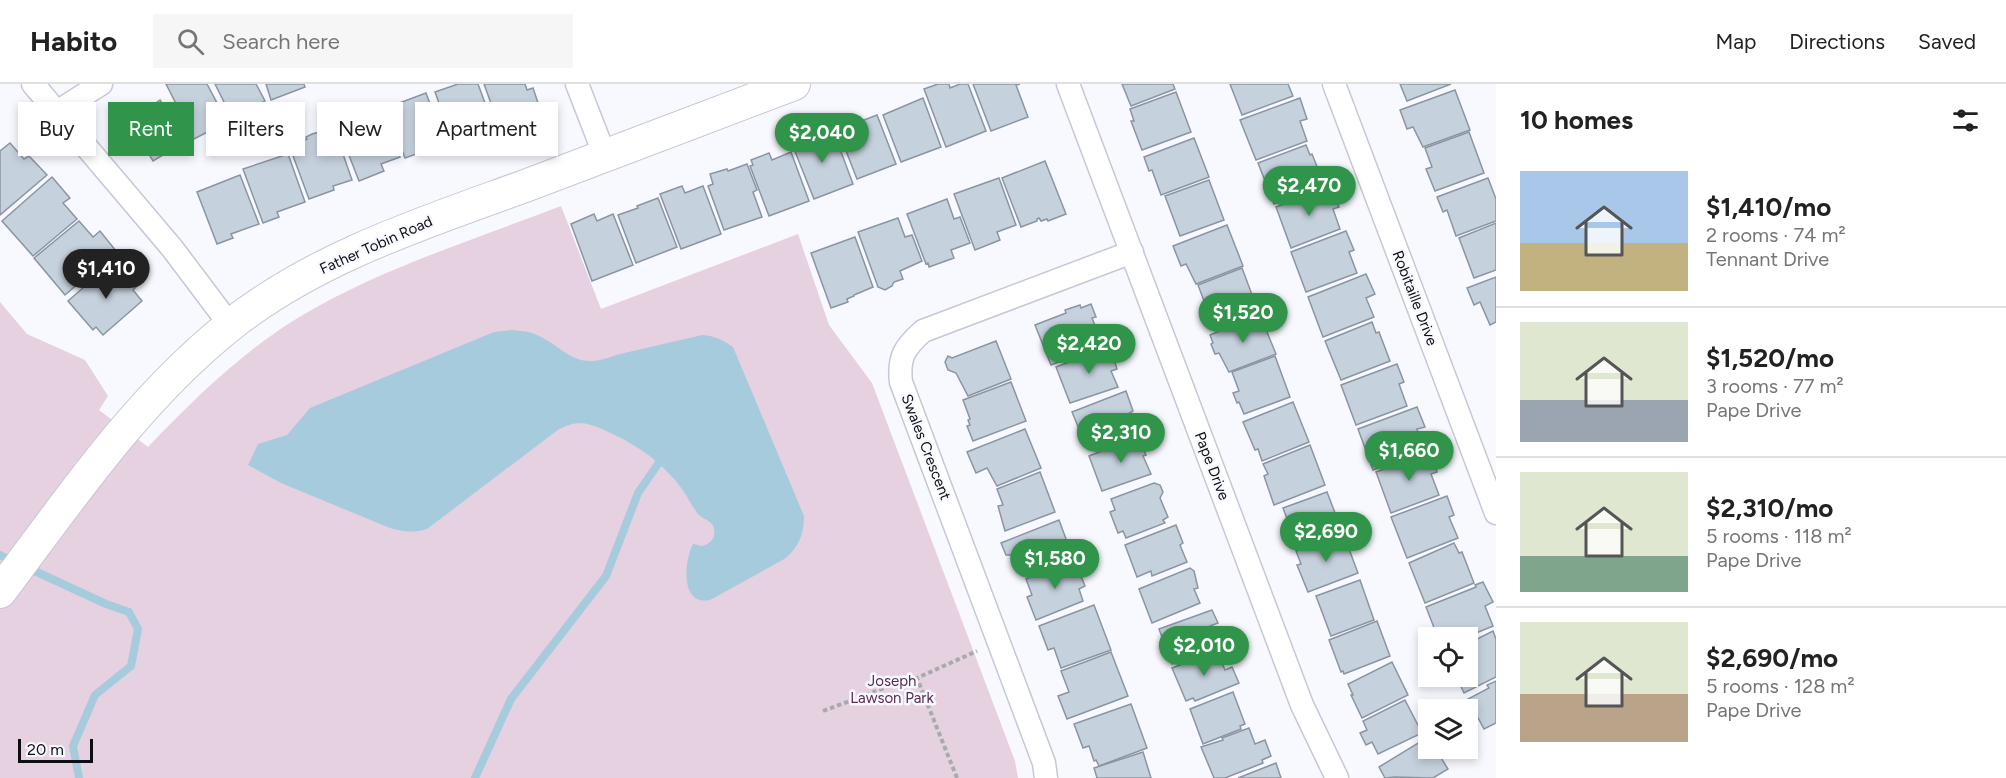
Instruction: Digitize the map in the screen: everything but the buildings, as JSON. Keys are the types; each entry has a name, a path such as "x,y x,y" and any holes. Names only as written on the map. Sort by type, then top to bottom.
{"street":[{"path":"33,84 48,102"},
{"path":"73,102 101,84"},
{"path":"577,84 605,156"},
{"name":"Father Tobin Road","path":"0,592 116,438 170,380 230,325 275,295 333,261 437,218 794,84"},
{"name":"Pape Drive","path":"1068,84 1302,705 1337,778"},
{"name":"Robitaille Drive","path":"1334,84 1496,513"},
{"path":"94,156 172,248 230,325"},
{"name":"Swales Crescent","path":"1046,778 1044,763 901,382 899,369 909,343 923,331 1132,252"}],"path":[{"path":"823,711 911,678 917,678 977,651"},
{"path":"917,678 957,778"}],"green space":[{"name":"Joseph Lawson Park","path":"561,206 601,309 798,234 829,325 872,383 1015,761 1018,778 0,778 0,302 27,334 85,360 108,396 99,410 148,447 220,376 259,344 301,316 363,283 396,269"}],"water":[{"path":"512,330 532,333 544,338 570,356 589,361 702,335 719,339 733,347 804,516 802,534 794,549 786,558 710,600 700,600 693,596 687,581 690,552 693,544 702,546 712,540 713,526 698,514 678,484 652,458 604,430 581,423 559,429 427,529 417,531 390,528 281,483 248,465 258,444 287,435 310,408 494,332"}],"waterway":[{"path":"475,778 511,699 606,576 638,493 658,464"},
{"path":"0,555 15,562"},
{"path":"26,567 106,604 129,612 138,629 131,666 95,695 73,746 79,778"}]}
